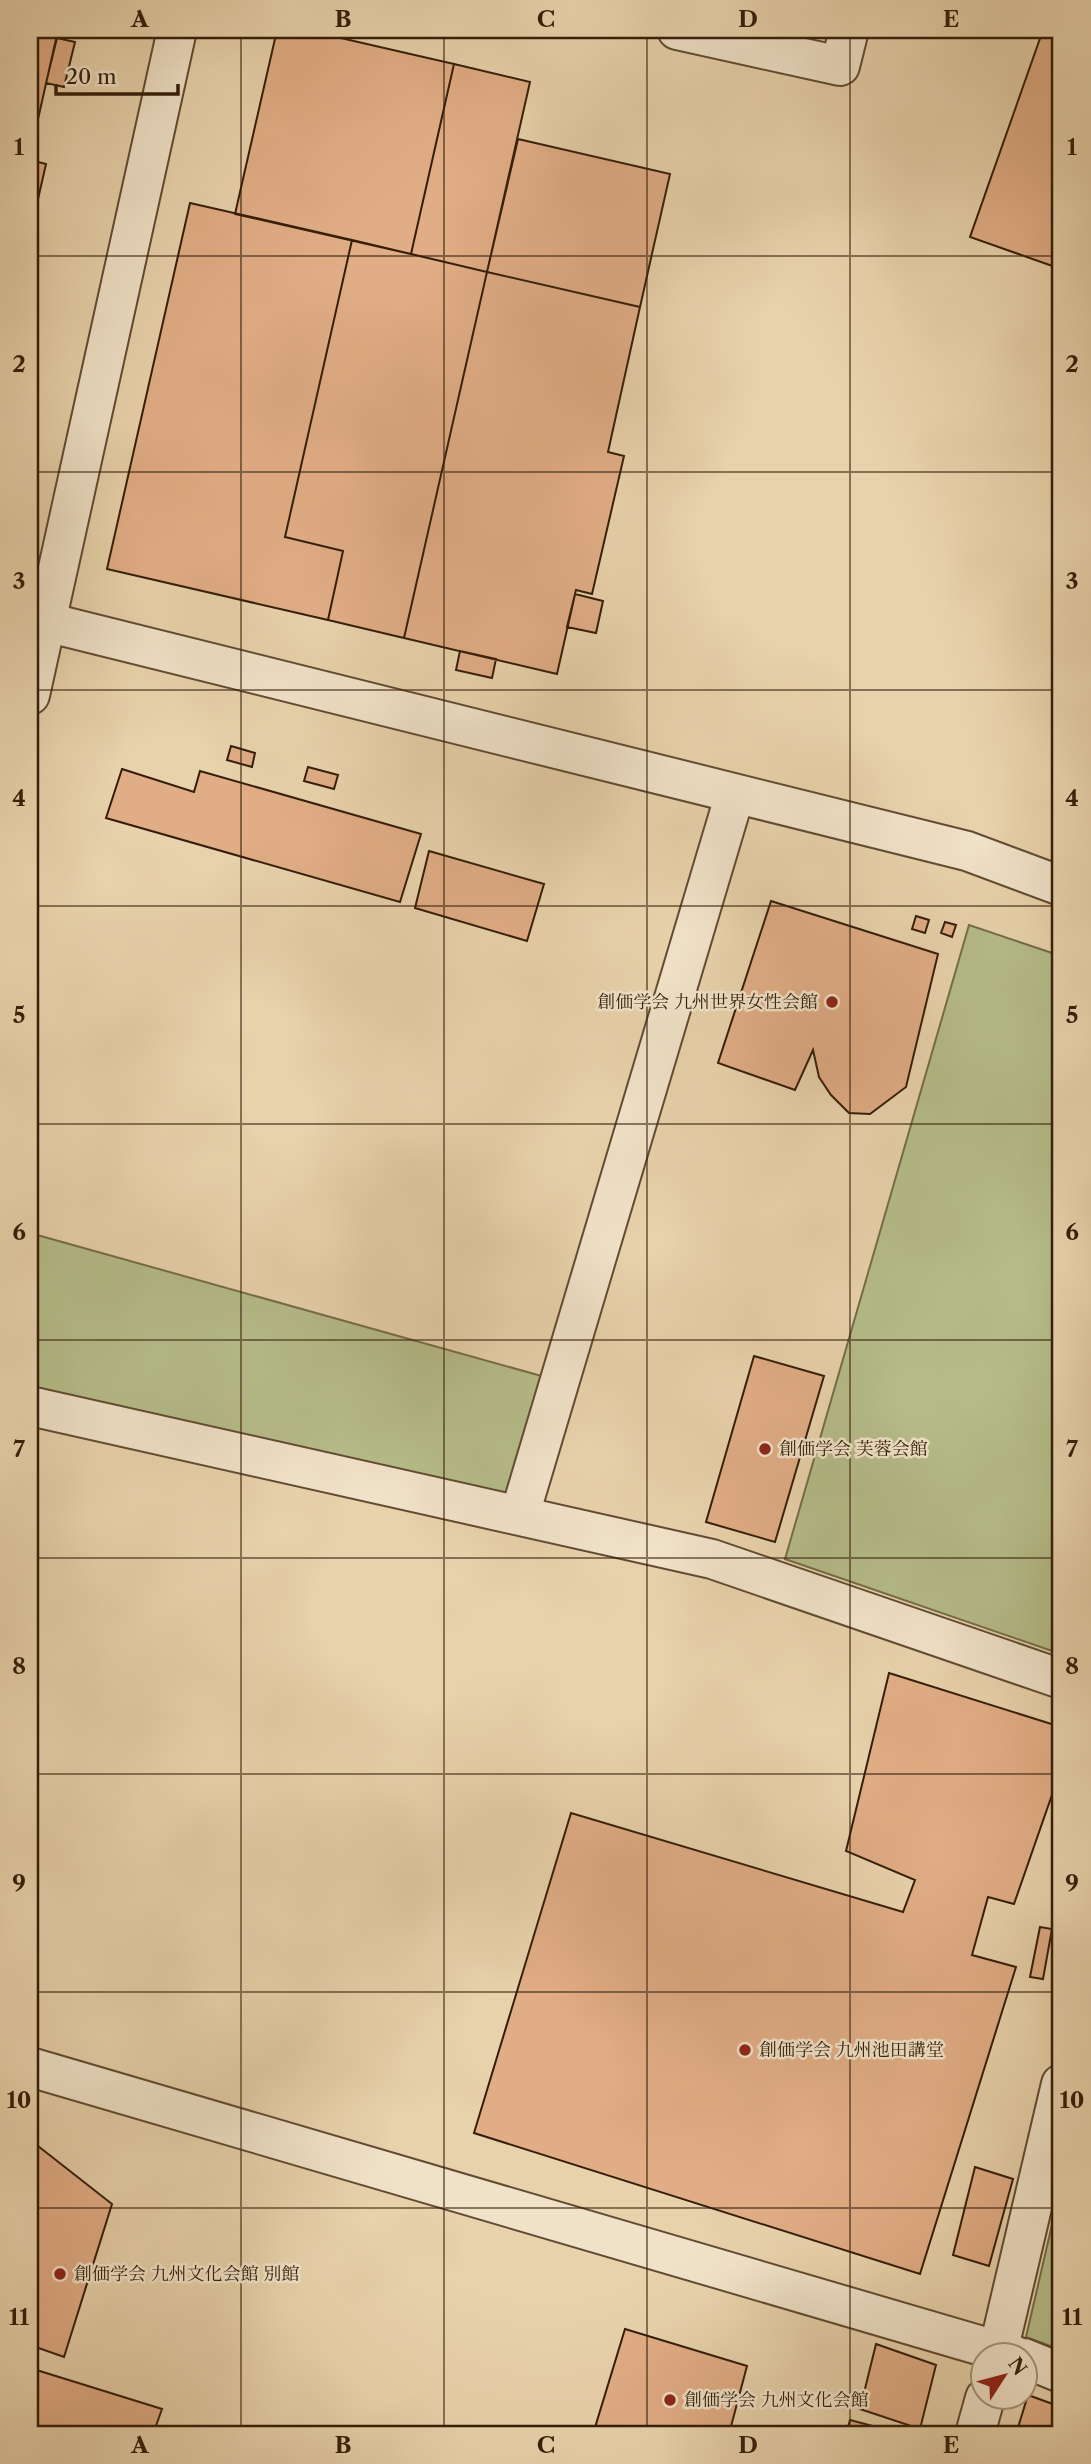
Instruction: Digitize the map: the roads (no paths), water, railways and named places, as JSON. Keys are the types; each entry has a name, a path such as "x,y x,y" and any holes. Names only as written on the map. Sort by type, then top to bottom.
{"street":[{"path":"30,695 38,620 177,30"},
{"path":"677,30 840,66 849,30"},
{"path":"38,620 967,852 1061,886"},
{"path":"520,1514 735,794"},
{"path":"30,1406 712,1559 1061,1679"},
{"path":"30,2067 968,2343"},
{"path":"1011,2342 1061,2084"},
{"path":"1038,2365 1061,2373"},
{"path":"975,2434 981,2412"}],"place":[{"name":"創価学会 九州世界女性会館","path":"832,1002"},
{"name":"創価学会 芙蓉会館","path":"765,1449"},
{"name":"創価学会 九州池田講堂","path":"745,2050"},
{"name":"創価学会 九州文化会館 別館","path":"60,2274"},
{"name":"創価学会 九州文化会館","path":"670,2400"}]}
